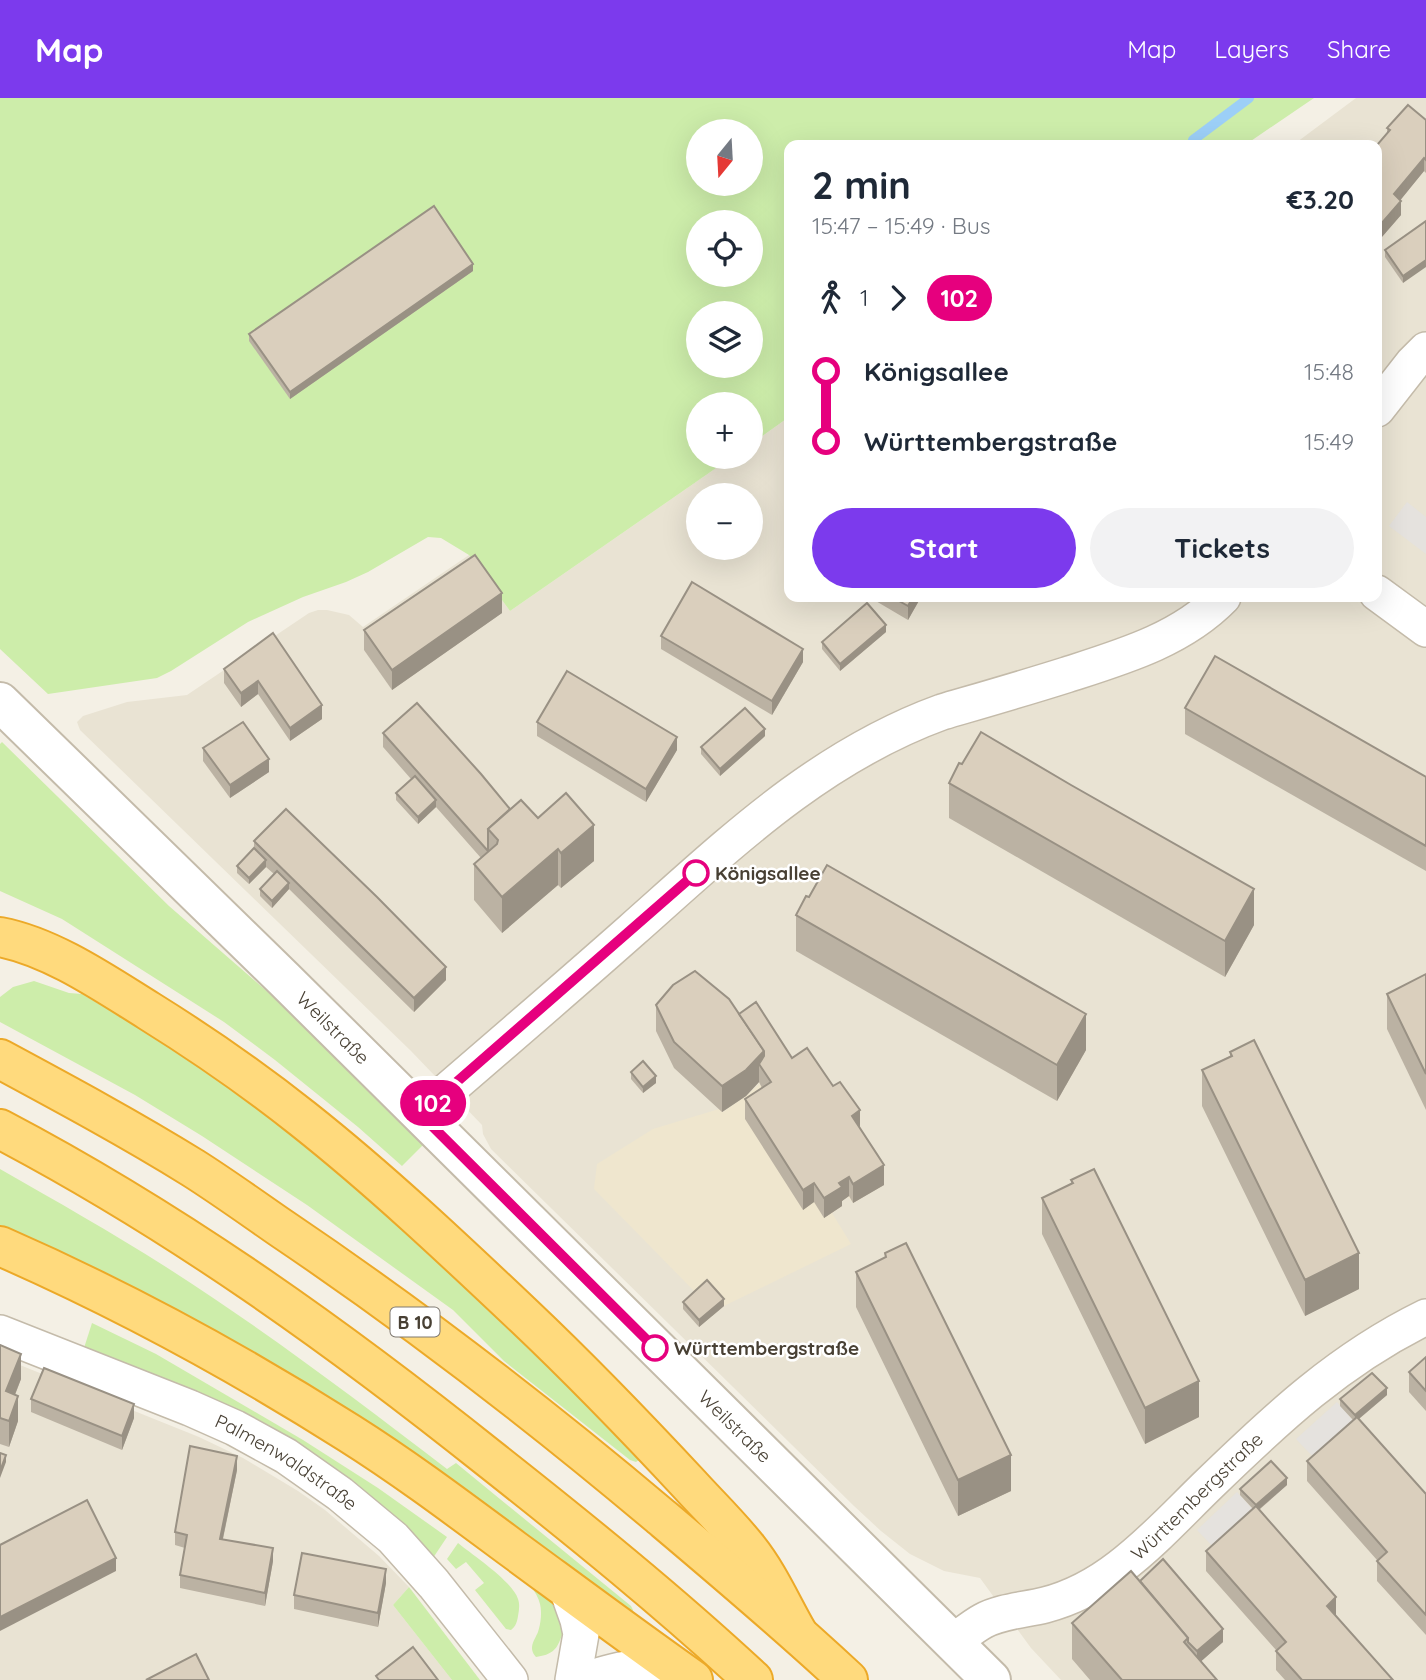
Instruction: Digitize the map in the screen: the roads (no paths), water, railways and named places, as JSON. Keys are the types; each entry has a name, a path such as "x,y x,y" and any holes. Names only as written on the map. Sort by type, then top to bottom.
{"highway":[{"path":"0,937 29,945 78,968 167,1022 303,1118 367,1171 566,1356 657,1449 747,1548 761,1567 797,1632"},
{"name":"B 10","path":"0,1059 88,1106 195,1170 403,1312 607,1471 797,1632 848,1680"},
{"path":"0,1129 127,1201 223,1262 313,1325 439,1418 562,1515 694,1626 753,1680"},
{"path":"0,1246 53,1269 159,1322 272,1385 351,1434 428,1486 688,1677"}],"street":[{"path":"1382,403 1426,350"},
{"path":"1382,597 1426,629"},
{"path":"420,1114 733,839 824,771 864,746 915,721 1114,660 1151,645 1191,624 1217,602"},
{"name":"Weilstraße","path":"0,702 991,1680"},
{"name":"Württembergstraße","path":"953,1642 983,1621 1062,1599 1106,1577 1135,1556 1256,1438 1320,1383 1387,1337 1426,1317"},
{"name":"Palmenwaldstraße","path":"0,1333 190,1408 286,1455 340,1493 393,1538 434,1584 510,1680"},
{"path":"567,1589 581,1634 573,1680"},
{"path":"585,1680 643,1667 659,1668 688,1677"}],"waterway":[{"path":"1193,140 1249,98"}],"place":[{"name":"Königsallee","path":"696,873"},
{"name":"Württembergstraße","path":"655,1348"}]}
